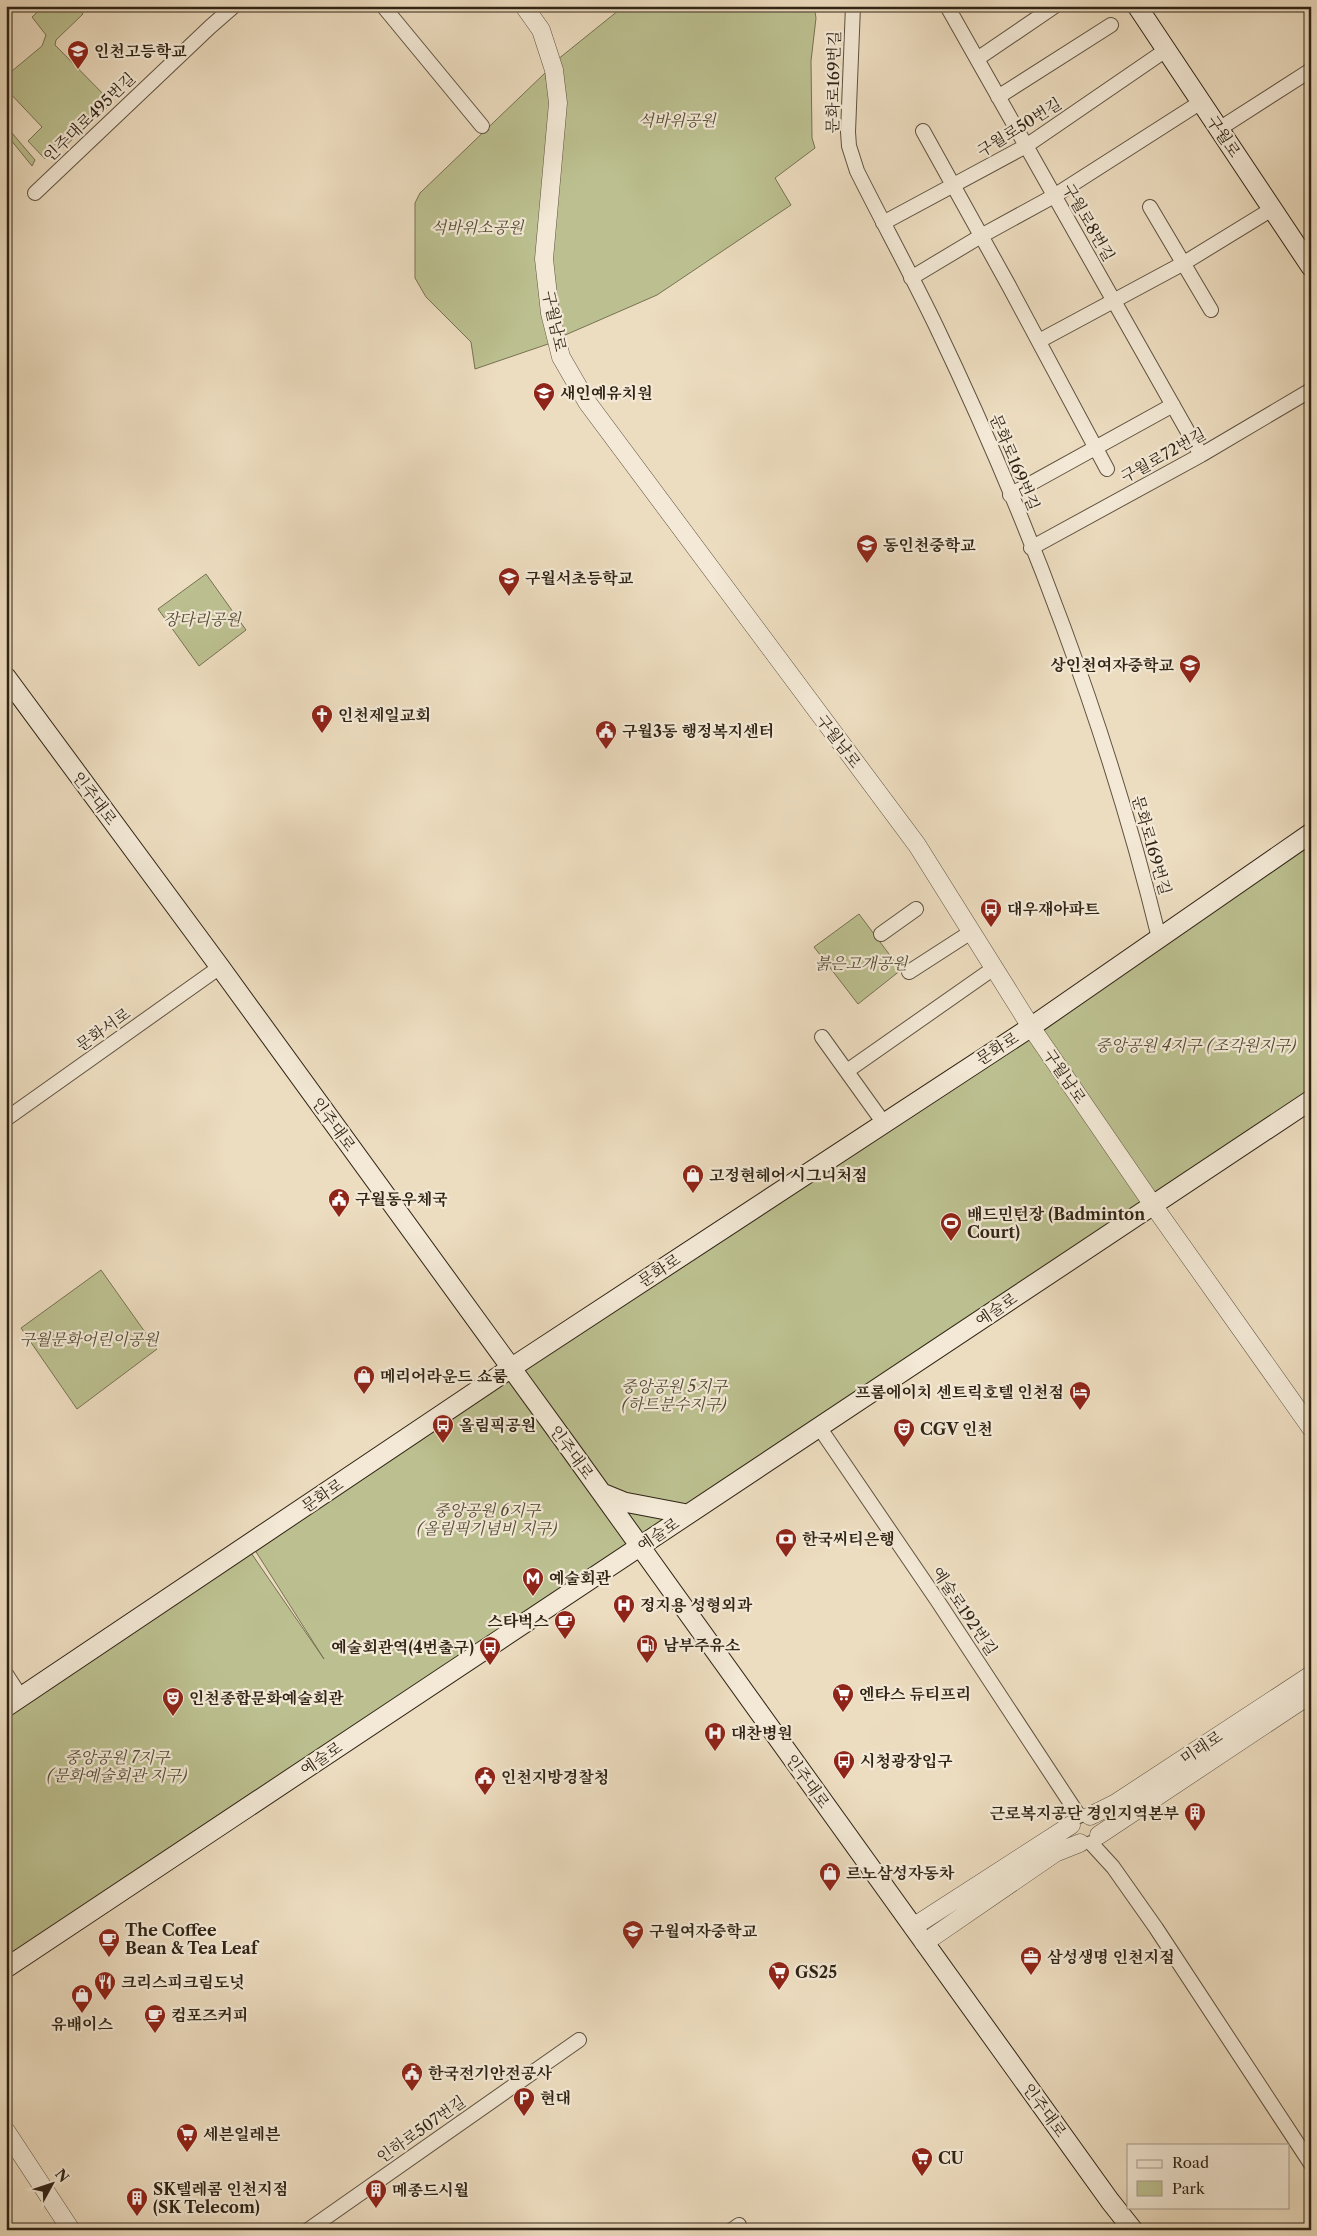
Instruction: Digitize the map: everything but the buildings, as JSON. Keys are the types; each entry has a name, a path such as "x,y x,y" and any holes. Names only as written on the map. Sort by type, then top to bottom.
{"main road":[{"name":"구월로","path":"1137,6 1311,267"},
{"name":"인주대로","path":"6,677 220,967 640,1546 1110,2201 1133,2230"},
{"name":"문화로","path":"14,1702 511,1368 1031,1026 1311,833"},
{"name":"예술로","path":"6,1968 1311,1100"},
{"path":"602,1494 624,1502 687,1514"}],"street":[{"name":"인주대로495번길","path":"35,193 234,6"},
{"path":"383,6 482,126"},
{"name":"구월남로","path":"524,6 541,30 554,70 558,103 544,259 550,313 561,357 587,402 917,846 1031,1026 1153,1205 1311,1428"},
{"name":"문화로169번길","path":"853,6 848,132 849,146 857,171 936,326 1010,495 1031,548 1089,703 1116,785 1159,938"},
{"name":"구월로8번길","path":"947,6 1201,454"},
{"path":"977,59 1055,6"},
{"path":"998,97 1111,25"},
{"name":"구월로50번길","path":"883,223 1026,146 1166,50"},
{"path":"1219,129 1311,70"},
{"path":"912,278 981,236 1054,196 1201,102"},
{"path":"923,131 1107,469"},
{"path":"1150,207 1211,310"},
{"path":"1039,341 1184,263 1272,209"},
{"name":"구월로72번길","path":"1031,548 1201,454 1311,390"},
{"path":"1010,495 1096,449 1172,405"},
{"path":"881,934 916,909"},
{"path":"909,972 971,932"},
{"name":"문화서로","path":"6,1119 220,967"},
{"path":"847,1071 994,968"},
{"path":"822,1037 884,1122"},
{"name":"예술로192번길","path":"819,1427 937,1600 1080,1819"},
{"path":"6,1674 14,1702"},
{"name":"미래로","path":"913,1927 1080,1819 1116,1804 1311,1676"},
{"name":"미래로","path":"924,1943 1054,1853 1090,1840 1311,1694"},
{"path":"1090,1840 1098,1823 1080,1819 1072,1836 1090,1840 1113,1867 1156,1928 1311,2164"},
{"name":"인하로507번길","path":"308,2230 578,2040"},
{"path":"6,2131 71,2230"}],"green space":[{"path":"44,6 77,6 83,14 56,40 55,45 112,103 63,148 59,144 45,159 28,141 42,127 6,89 6,76 42,46 46,35 32,17"},
{"name":"석바위공원","path":"624,6 814,6 816,18 811,61 812,138 815,148 775,178 791,205 657,295 563,336 550,254 557,60"},
{"name":"석바위소공원","path":"545,73 551,103 551,343 475,369 471,342 426,297 415,278 415,203 420,193"},
{"path":"6,126 35,160 32,166 6,134"},
{"name":"장다리공원","path":"206,574 246,630 199,666 158,609"},
{"path":"1311,833 1311,1100 6,1968 6,1712 249,1550 324,1659 253,1547 519,1369 1029,1034 1039,1039 1048,1015"},
{"name":"붉은고개공원","path":"859,914 901,970 858,1004 814,947"},
{"name":"구월문화어린이공원","path":"101,1270 157,1349 77,1409 21,1328"}],"place":[{"name":"인천고등학교","path":"78,70"},
{"name":"새인예유치원","path":"544,412"},
{"name":"동인천중학교","path":"867,564"},
{"name":"구월서초등학교","path":"509,597"},
{"name":"상인천여자중학교","path":"1190,684"},
{"name":"인천제일교회","path":"322,734"},
{"name":"구월3동 행정복지센터","path":"606,750"},
{"name":"대우재아파트","path":"991,928"},
{"name":"고정현헤어 시그니처점","path":"693,1194"},
{"name":"구월동우체국","path":"339,1218"},
{"name":"배드민턴장 (Badminton Court)","path":"951,1242"},
{"name":"메리어라운드 쇼룸","path":"364,1395"},
{"name":"프롬에이치 센트릭호텔 인천점","path":"1080,1411"},
{"name":"올림픽공원","path":"443,1444"},
{"name":"CGV 인천","path":"904,1448"},
{"name":"한국씨티은행","path":"786,1558"},
{"name":"예술회관","path":"533,1597"},
{"name":"정지용 성형외과","path":"624,1624"},
{"name":"스타벅스","path":"565,1640"},
{"name":"남부주유소","path":"647,1664"},
{"name":"예술회관역(4번출구)","path":"490,1666"},
{"name":"엔타스 듀티프리","path":"843,1713"},
{"name":"인천종합문화예술회관","path":"173,1717"},
{"name":"대찬병원","path":"715,1752"},
{"name":"시청광장입구","path":"844,1780"},
{"name":"인천지방경찰청","path":"485,1796"},
{"name":"근로복지공단 경인지역본부","path":"1195,1832"},
{"name":"르노삼성자동차","path":"830,1892"},
{"name":"구월여자중학교","path":"633,1950"},
{"name":"The Coffee Bean & Tea Leaf","path":"109,1958"},
{"name":"삼성생명 인천지점","path":"1031,1976"},
{"name":"GS25","path":"779,1991"},
{"name":"크리스피크림도넛","path":"105,2001"},
{"name":"유배이스","path":"82,2014"},
{"name":"컴포즈커피","path":"155,2034"},
{"name":"한국전기안전공사","path":"412,2092"},
{"name":"현대","path":"524,2117"},
{"name":"세븐일레븐","path":"187,2153"},
{"name":"CU","path":"922,2177"},
{"name":"메종드시월","path":"376,2209"},
{"name":"SK텔레콤 인천지점 (SK Telecom)","path":"137,2217"}],"park label":[{"name":"중앙공원 4지구 (조각원지구)","path":"1196,1045"},
{"name":"중앙공원 5지구 (하트분수지구)","path":"674,1395"},
{"name":"중앙공원 6지구 (올림픽기념비 지구)","path":"487,1519"},
{"name":"중앙공원 7지구 (문화예술회관 지구)","path":"117,1766"}]}
